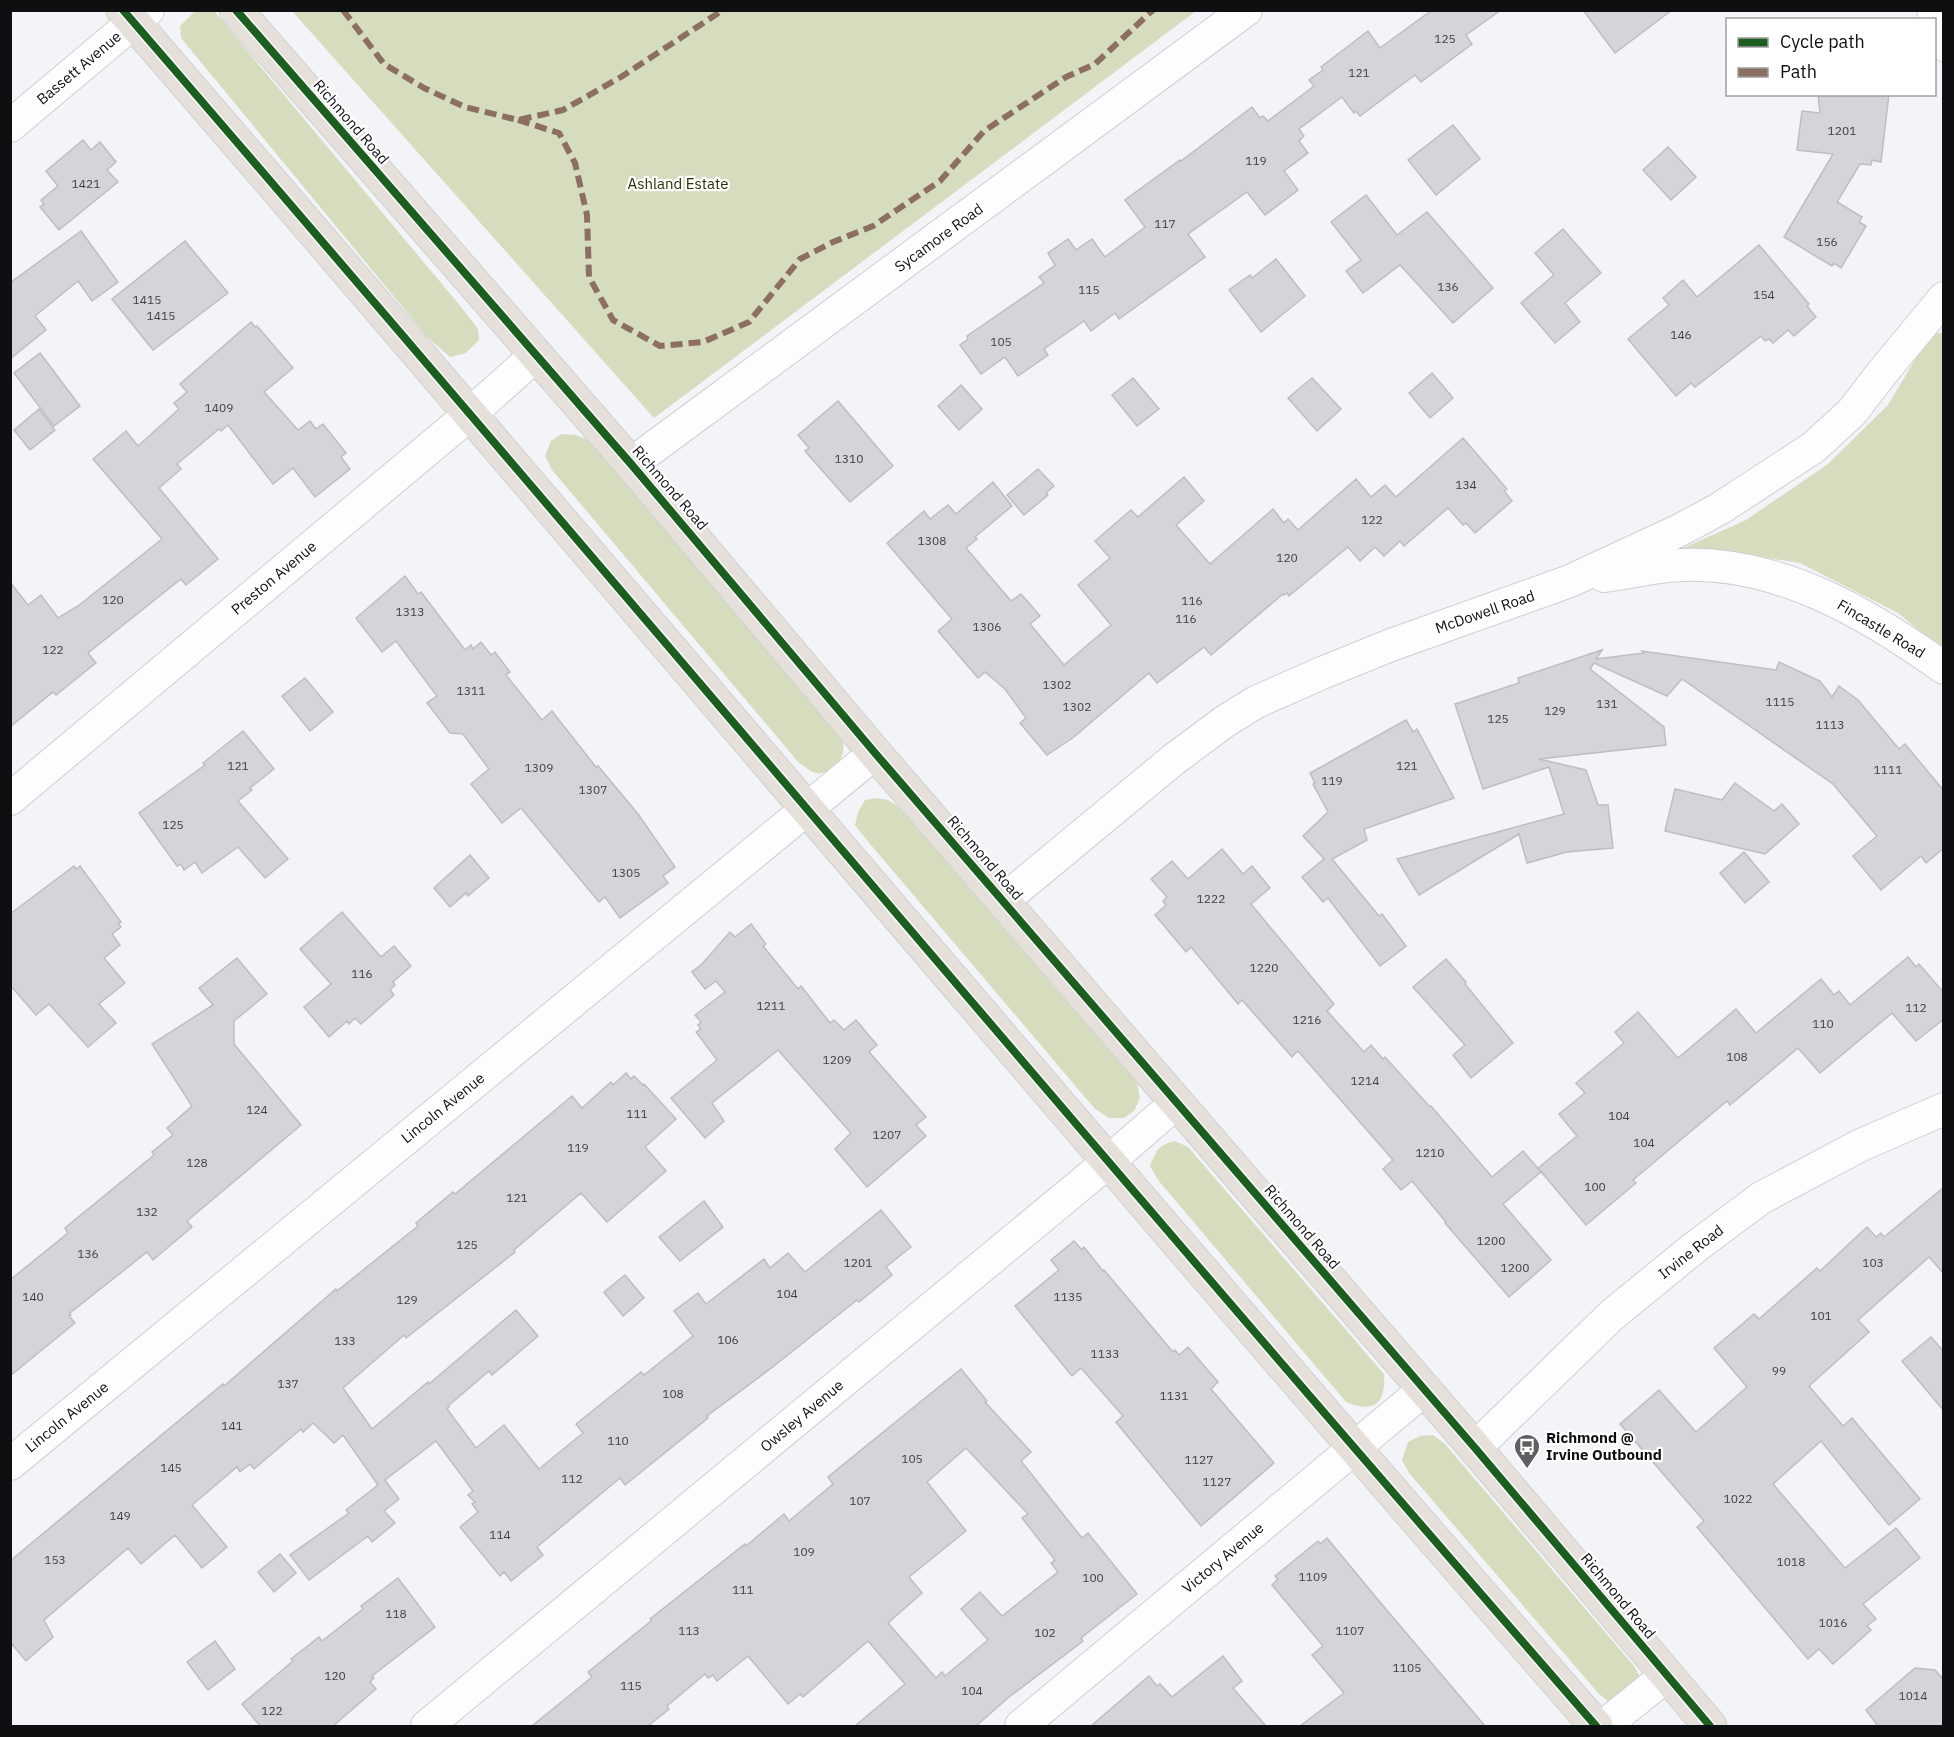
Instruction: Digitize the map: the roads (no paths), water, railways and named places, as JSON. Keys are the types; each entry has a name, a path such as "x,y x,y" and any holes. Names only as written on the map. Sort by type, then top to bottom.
{"main road":[{"name":"Richmond Road","path":"236,10 631,464 875,753 1425,1389 1710,1726"},
{"path":"135,15 469,415 569,528 1108,1162 1596,1726"}],"street":[{"name":"Sycamore Road","path":"631,464 1246,10"},
{"name":"Bassett Avenue","path":"10,126 135,15"},
{"path":"1936,20 1944,45"},
{"name":"McDowell Road","path":"1004,900 1173,760 1224,722 1256,702 1391,645 1570,581 1680,530 1814,447 1852,412 1944,298"},
{"name":"Preston Avenue","path":"10,799 469,415 536,356"},
{"name":"Fincastle Road","path":"1570,581 1681,565 1735,568 1793,583 1852,609 1907,642 1944,668"},
{"name":"Lincoln Avenue","path":"10,1464 875,753"},
{"name":"Owsley Avenue","path":"427,1726 1108,1162 1176,1103"},
{"name":"Irvine Road","path":"1475,1448 1612,1315 1694,1248 1761,1198 1861,1145 1944,1109"},
{"name":"Victory Avenue","path":"1021,1726 1425,1389"},
{"path":"1604,1726 1667,1675"}],"place":[{"name":"Richmond @ Irvine Outbound","path":"1527,1470"}],"park label":[{"name":"Ashland Estate","path":"678,184"}]}
